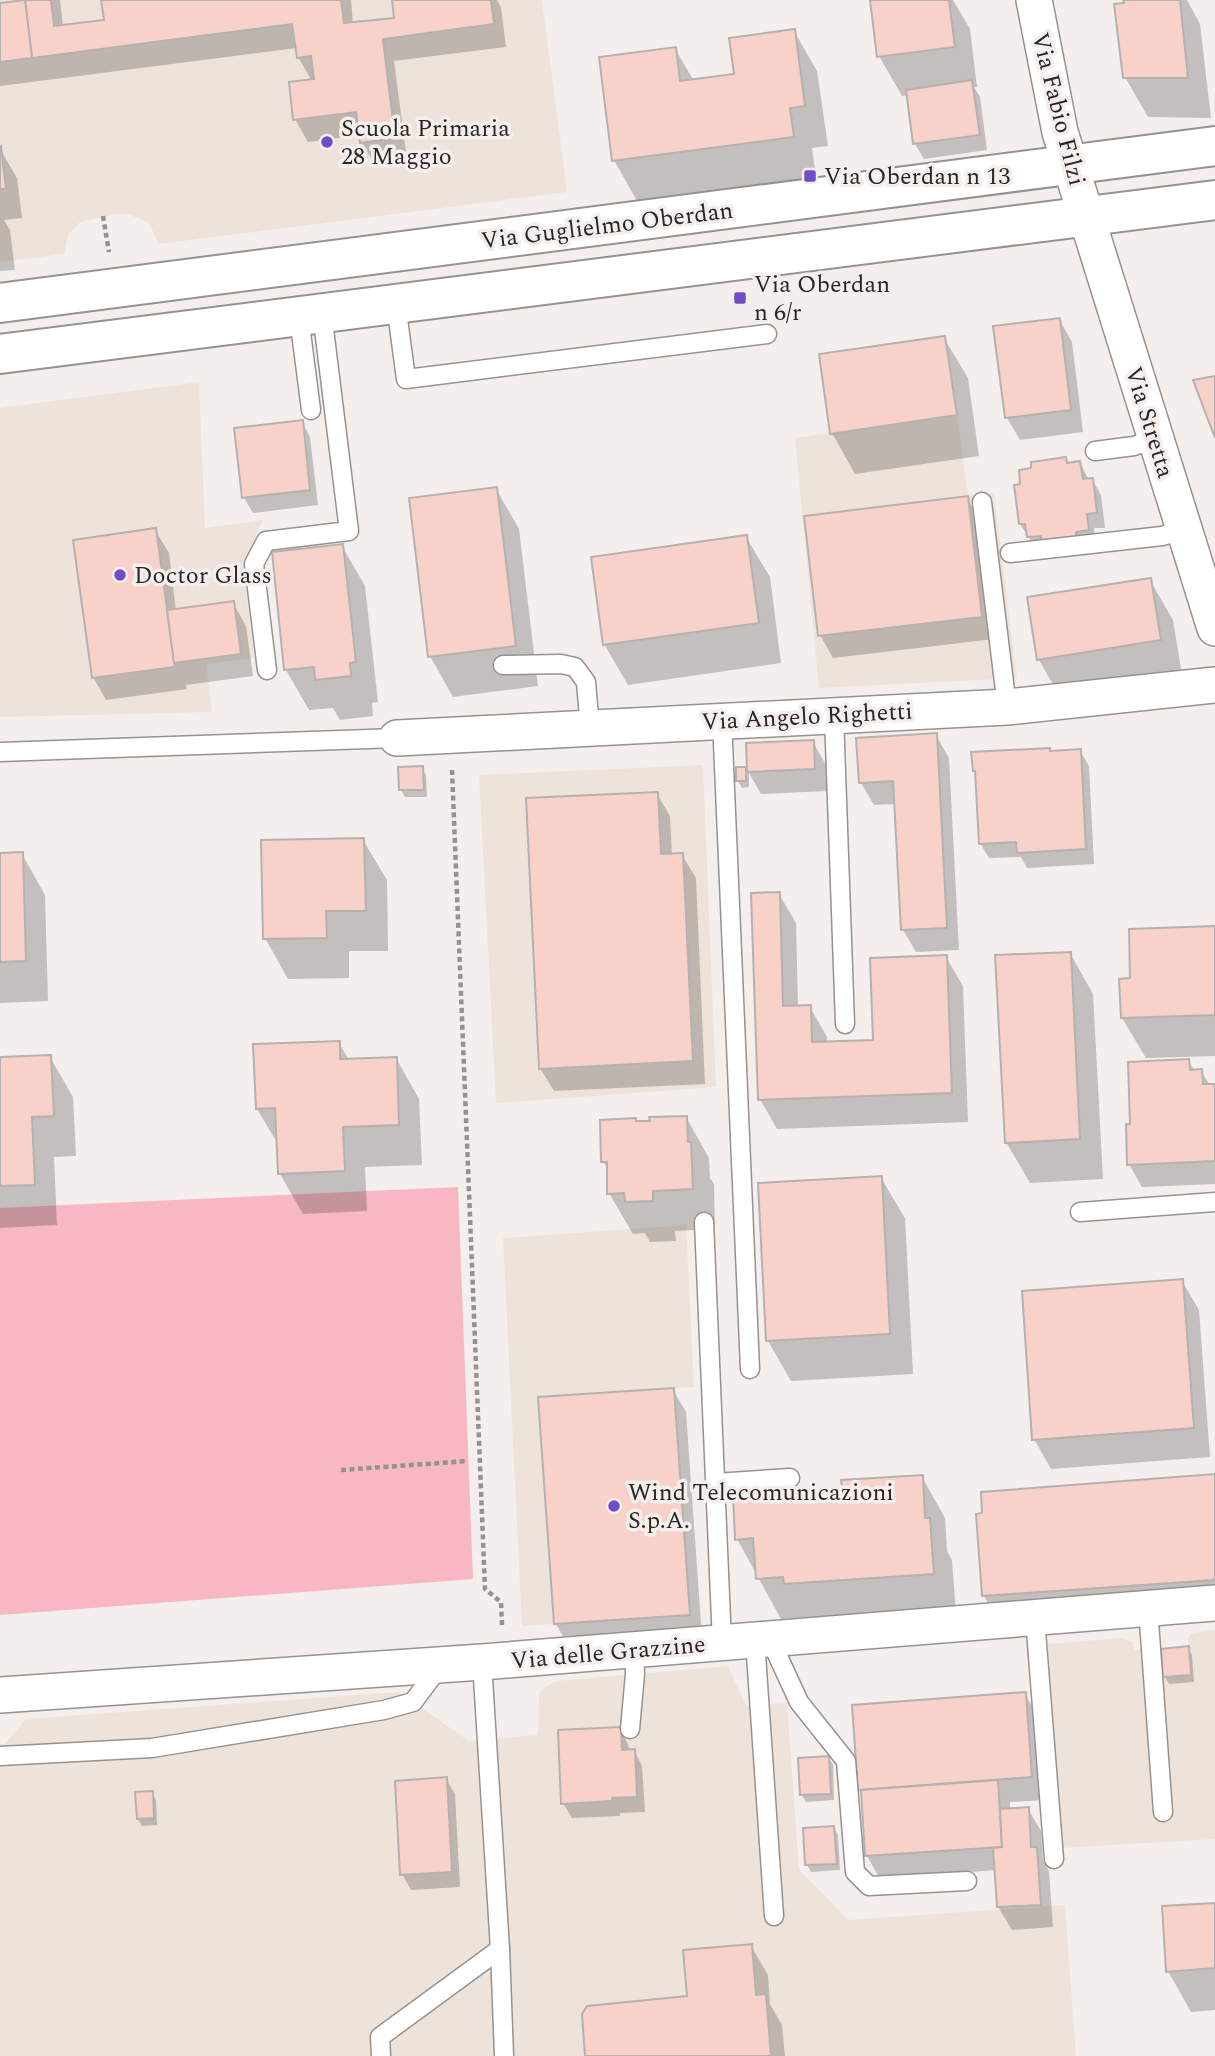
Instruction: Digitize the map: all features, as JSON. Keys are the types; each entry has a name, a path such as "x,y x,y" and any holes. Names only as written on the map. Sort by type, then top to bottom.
{"main road":[{"name":"Via Guglielmo Oberdan","path":"0,303 1215,146"},
{"path":"0,355 1215,200"}],"street":[{"name":"Via Fabio Filzi","path":"1034,0 1052,94 1070,165 1087,217"},
{"name":"Via Stretta","path":"1087,217 1215,628"},
{"name":"Via Angelo Righetti","path":"397,737 1007,707 1215,685"},
{"name":"Via delle Grazzine","path":"0,1695 441,1665 1215,1603"}],"lane":[{"path":"396,304 406,379 767,334"},
{"path":"311,315 311,410"},
{"path":"267,670 254,564 266,541 349,531 311,315"},
{"path":"1094,451 1134,446 1155,439"},
{"path":"982,502 1007,707"},
{"path":"1010,553 1161,536 1184,530"},
{"path":"503,664 561,664 575,667 586,682 590,728"},
{"path":"834,716 845,1024"},
{"path":"722,720 750,1369"},
{"path":"0,752 397,737"},
{"path":"1080,1212 1215,1202"},
{"path":"704,1222 715,1483 749,1641 774,1916"},
{"path":"715,1483 790,1478"},
{"path":"1148,1608 1163,1812"},
{"path":"1035,1618 1054,1859"},
{"path":"749,1641 846,1761 855,1872 869,1886 967,1881"},
{"path":"630,1729 635,1674 634,1650"},
{"path":"493,1661 504,2056"},
{"path":"0,1756 152,1748 384,1710 413,1702 441,1665"},
{"path":"381,2056 380,2037 500,1949"}],"path":[{"path":"103,216 109,257"},
{"path":"452,736 485,1589 501,1602 493,1661"},
{"path":"341,1470 468,1461"}],"shaded area":[{"name":"Scuola Primaria 28 Maggio","path":"0,0 542,0 567,192 159,244 149,223 128,214 115,214 80,222 68,235 64,254 0,262"},
{"path":"199,382 205,528 263,520 243,564 254,658 206,664 212,712 0,717 0,408"},
{"path":"957,415 968,496 994,493 1017,678 819,688 795,438"},
{"path":"703,765 716,1087 496,1103 479,775"},
{"path":"458,1187 473,1579 0,1615 0,1208"},
{"path":"686,1225 694,1387 674,1388 690,1615 522,1626 503,1238"},
{"path":"1215,1630 1215,1839 1062,1848 1048,1644 1123,1638 1132,1642 1135,1650 1161,1649 1188,1646 1188,1638 1192,1633"},
{"path":"728,1666 746,1706 787,1703 799,1869 848,1920 1065,1905 1076,2056 0,2056 0,1744 5,1744 26,1719 399,1692 469,1741 538,1735 539,1694 556,1681"}],"building":[{"path":"25,0 51,0 54,26 104,20 101,0 341,0 344,23 394,18 392,0 491,0 494,24 383,39 395,138 360,143 356,112 293,120 289,82 314,79 311,56 297,58 292,24 32,58"},
{"path":"25,0 32,58 0,62 0,3"},
{"path":"870,0 949,0 955,47 877,57"},
{"path":"1123,0 1180,0 1188,78 1123,78 1114,4 1124,3"},
{"path":"795,29 805,106 790,108 794,137 612,161 599,57 676,47 680,81 734,74 729,38"},
{"path":"972,80 980,135 913,144 906,90"},
{"path":"1,146 6,189 0,189"},
{"path":"1060,318 1071,410 1005,418 993,326"},
{"path":"945,336 957,415 830,434 819,354"},
{"path":"1215,376 1215,438 1193,380"},
{"path":"303,420 310,490 242,498 234,428"},
{"path":"1066,457 1067,463 1080,461 1083,479 1093,478 1097,513 1087,514 1089,530 1076,532 1076,538 1041,543 1041,536 1027,537 1025,524 1019,524 1014,485 1020,484 1019,470 1031,468 1031,462"},
{"path":"497,487 516,646 428,657 409,498"},
{"path":"968,496 982,617 818,636 804,516"},
{"name":"Doctor Glass","path":"156,528 175,667 92,678 73,540"},
{"path":"747,535 759,623 603,645 591,557"},
{"path":"343,544 356,662 350,663 351,676 315,680 314,667 284,670 272,552"},
{"path":"1151,578 1161,640 1037,660 1027,597"},
{"path":"234,601 241,654 174,663 167,610"},
{"path":"937,733 947,928 901,930 893,781 859,783 856,738"},
{"path":"814,740 815,769 747,772 746,743"},
{"path":"1050,748 1050,751 1081,749 1086,849 1017,853 1016,842 979,844 975,771 971,752"},
{"path":"423,766 424,790 399,790 398,767"},
{"path":"736,767 746,767 746,781 736,781"},
{"path":"658,792 661,854 683,853 693,1061 539,1069 526,798"},
{"path":"364,838 366,911 326,911 327,938 263,939 261,840"},
{"path":"23,852 26,961 0,962 0,853"},
{"path":"780,892 783,1006 811,1005 812,1042 873,1040 870,958 947,955 952,1093 758,1100 751,893"},
{"path":"1215,926 1215,1015 1121,1018 1119,979 1130,978 1129,929"},
{"path":"1071,952 1080,1139 1005,1143 995,955"},
{"path":"340,1041 340,1059 397,1057 399,1125 343,1127 345,1171 278,1174 275,1108 256,1109 253,1044"},
{"path":"51,1055 54,1116 32,1117 35,1185 0,1186 0,1057"},
{"path":"1189,1059 1190,1070 1202,1069 1203,1084 1215,1084 1215,1161 1127,1165 1126,1124 1130,1124 1128,1062"},
{"path":"687,1116 693,1189 653,1191 653,1201 625,1202 624,1193 607,1194 607,1162 601,1162 600,1120 636,1118 636,1121 650,1121 649,1117"},
{"path":"882,1176 890,1334 766,1341 758,1183"},
{"path":"1183,1279 1194,1428 1032,1440 1022,1291"},
{"name":"Wind Telecomunicazioni S.p.A.","path":"674,1388 690,1615 554,1624 538,1397"},
{"path":"1215,1474 1215,1580 982,1596 976,1514 982,1513 981,1492"},
{"path":"923,1475 925,1518 930,1518 934,1574 784,1584 783,1577 756,1579 753,1538 735,1540 733,1495 842,1488 841,1480"},
{"path":"1189,1646 1191,1675 1163,1677 1161,1649"},
{"path":"1026,1692 1032,1777 858,1790 852,1705"},
{"path":"621,1727 622,1750 635,1749 637,1797 561,1804 558,1730"},
{"path":"829,1756 831,1794 800,1795 798,1758"},
{"path":"447,1777 452,1872 400,1875 395,1781"},
{"path":"998,1780 1002,1847 865,1856 861,1790"},
{"path":"153,1791 154,1818 137,1819 135,1792"},
{"path":"1029,1807 1031,1847 1037,1847 1041,1905 997,1907 993,1848 1002,1847 1000,1809"},
{"path":"834,1826 837,1864 805,1865 803,1828"},
{"path":"1215,1903 1215,1968 1166,1972 1162,1906"},
{"path":"752,1944 756,1995 766,1994 771,2056 585,2056 582,2014 587,2006 687,1996 683,1950"}],"place":[{"name":"Scuola Primaria 28 Maggio","path":"327,142"},
{"name":"Via Oberdan n 13","path":"810,176"},
{"name":"Via Oberdan n 6/r","path":"740,298"},
{"name":"Doctor Glass","path":"120,575"},
{"name":"Wind Telecomunicazioni S.p.A.","path":"614,1506"}]}
